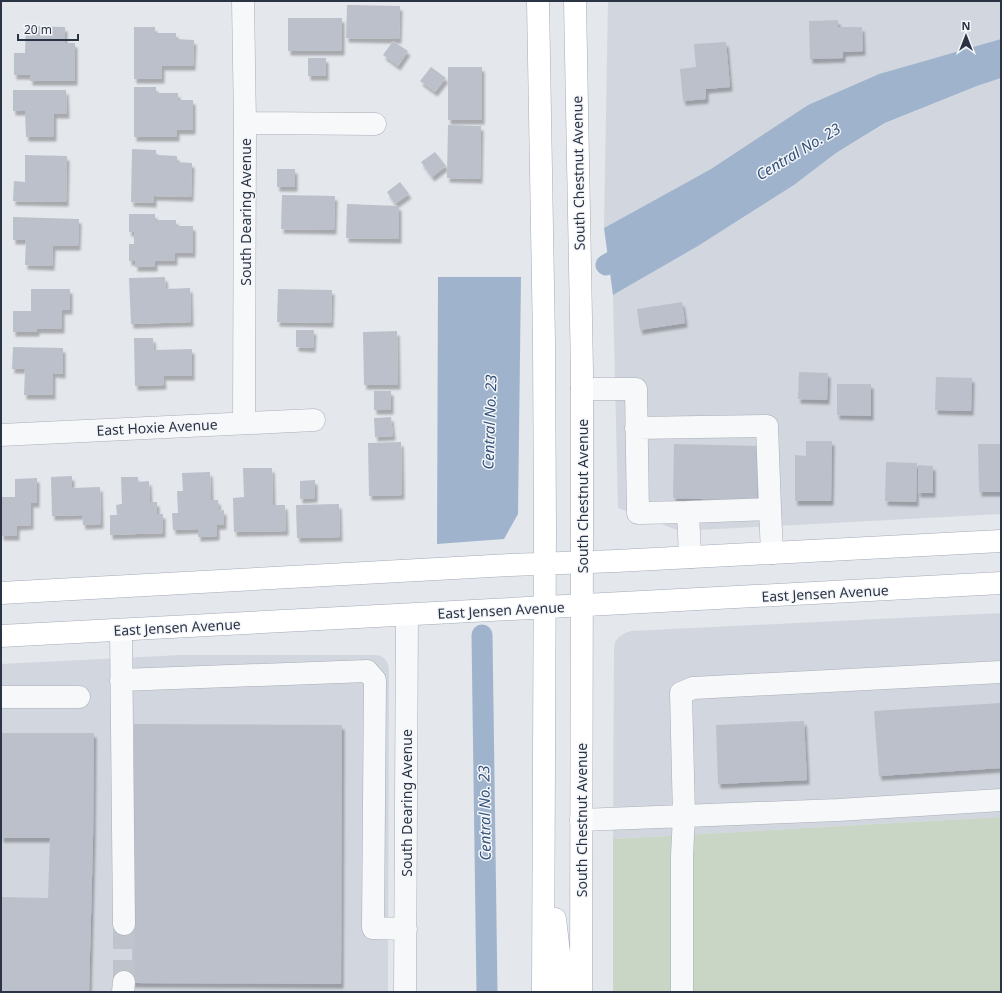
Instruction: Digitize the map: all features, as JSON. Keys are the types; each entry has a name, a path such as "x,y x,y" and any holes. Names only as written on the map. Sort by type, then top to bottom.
{"main road":[{"path":"538,1 544,334 545,607 543,992"},
{"name":"South Chestnut Avenue","path":"575,1 582,389 581,992"},
{"path":"1,593 1001,541"},
{"name":"East Jensen Avenue","path":"1,636 1001,583"},
{"path":"544,833 561,969 562,992"}],"street":[{"name":"South Dearing Avenue","path":"243,1 245,123 244,422"},
{"path":"245,123 375,124"},
{"path":"582,389 636,389 638,513 770,508"},
{"name":"East Hoxie Avenue","path":"1,435 244,422 314,420"},
{"path":"636,428 767,426 772,553"},
{"path":"688,512 690,557"},
{"name":"South Dearing Avenue","path":"405,992 407,615"},
{"path":"121,630 124,924"},
{"path":"121,680 367,671 375,680 373,928 406,929"},
{"path":"682,992 682,856 684,816 681,693 693,688 1001,672"},
{"path":"1,697 79,697"},
{"path":"581,820 838,810 1001,800"}],"shaded area":[{"path":"608,1 1001,1 1001,39 879,74 808,105 711,169 604,228"},
{"path":"1001,78 1001,514 680,531 618,508 613,295 698,246 794,185 836,153 886,123 977,86"},
{"path":"1001,613 1001,817 613,839 614,649 615,642 625,633 631,631"},
{"path":"182,655 375,655 381,656 385,659 389,669 388,992 1,992 1,664"}],"green space":[{"path":"1001,817 1001,992 613,992 613,839"}],"water":[{"path":"1001,39 1001,78 977,86 885,123 836,153 794,185 698,246 613,295 604,228 711,169 808,105 879,74"},
{"path":"438,277 521,277 518,514 504,539 437,544"}],"building":[{"path":"347,5 400,6 399,39 346,38"},
{"path":"288,18 342,18 342,51 288,51"},
{"path":"838,20 838,27 862,27 863,51 843,52 843,58 810,59 809,21"},
{"path":"26,26 65,27 65,43 75,43 75,81 30,81 30,75 14,75 14,53 25,53"},
{"path":"134,27 155,27 155,33 176,33 176,39 194,40 193,66 162,66 162,79 134,79"},
{"path":"393,41 408,51 398,66 383,55"},
{"path":"726,42 730,87 706,89 706,99 683,101 680,69 696,67 694,44"},
{"path":"308,58 326,58 326,76 308,76"},
{"path":"431,67 446,78 435,92 420,81"},
{"path":"448,67 482,67 482,120 448,120"},
{"path":"134,87 156,87 156,93 178,93 178,100 193,100 193,130 177,130 177,137 134,137"},
{"path":"13,90 66,90 67,114 54,114 54,137 26,137 25,111 13,111"},
{"path":"448,125 481,126 480,179 447,178"},
{"path":"132,149 156,150 156,155 177,156 177,162 192,163 191,197 154,196 154,203 131,202"},
{"path":"435,152 446,166 432,177 421,162"},
{"path":"25,155 67,156 66,202 13,201 14,181 25,182"},
{"path":"277,169 295,169 295,187 277,187"},
{"path":"400,182 409,194 395,204 387,192"},
{"path":"282,195 335,196 334,230 281,229"},
{"path":"347,204 399,206 399,239 346,238"},
{"path":"129,214 155,214 155,220 176,220 176,226 193,226 193,253 175,253 175,261 155,261 155,267 135,267 135,261 129,261 129,244 134,244 134,232 129,232"},
{"path":"13,217 79,219 78,246 53,246 52,266 25,265 26,240 13,240"},
{"path":"165,277 166,289 190,288 191,322 131,324 129,278"},
{"path":"31,289 70,289 70,310 62,310 62,329 37,329 37,332 13,332 13,311 31,311"},
{"path":"278,289 332,290 331,323 277,322"},
{"path":"682,302 685,323 640,330 637,309"},
{"path":"296,330 314,330 313,348 296,347"},
{"path":"397,331 398,385 364,385 363,332"},
{"path":"134,338 153,338 154,350 192,349 192,376 163,376 164,385 135,386"},
{"path":"13,347 63,348 63,374 53,373 53,395 24,395 25,369 12,369"},
{"path":"799,372 828,373 827,400 798,399"},
{"path":"936,377 972,378 971,411 935,410"},
{"path":"837,384 871,384 871,416 837,415"},
{"path":"374,391 391,391 391,410 374,410"},
{"path":"391,417 393,436 375,437 374,418"},
{"path":"806,441 832,441 831,501 795,501 795,455 806,456"},
{"path":"401,442 402,495 369,496 368,443"},
{"path":"674,444 759,446 757,501 673,498"},
{"path":"978,444 1001,444 1001,492 979,492"},
{"path":"886,462 917,463 916,502 885,501"},
{"path":"918,465 933,466 933,493 918,493"},
{"path":"243,468 272,468 273,505 285,505 286,531 234,532 233,498 244,497"},
{"path":"210,472 211,500 218,500 219,511 224,510 224,525 217,525 217,536 198,537 198,529 173,530 172,513 178,513 177,491 183,491 182,473"},
{"path":"72,476 72,488 100,487 101,524 83,525 82,515 52,516 51,477"},
{"path":"121,477 138,477 138,482 149,481 150,502 157,502 157,514 163,514 163,533 110,535 110,515 117,515 116,505 122,504"},
{"path":"37,478 37,503 31,503 31,525 17,526 17,536 1,536 1,497 15,497 15,479"},
{"path":"315,480 315,498 300,499 300,481"},
{"path":"339,504 340,537 297,538 296,505"},
{"path":"1001,703 1001,768 879,776 874,711"},
{"path":"804,721 807,780 718,784 716,725"},
{"path":"134,724 342,725 341,984 132,983"},
{"path":"1,733 94,733 89,992 1,992 1,897 48,898 50,838 1,838"}],"waterway":[{"name":"Central No. 23","path":"606,265 633,249"},
{"name":"Central No. 23","path":"482,635 487,992"}],"tunnel":[{"path":"124,924 124,982"}]}
